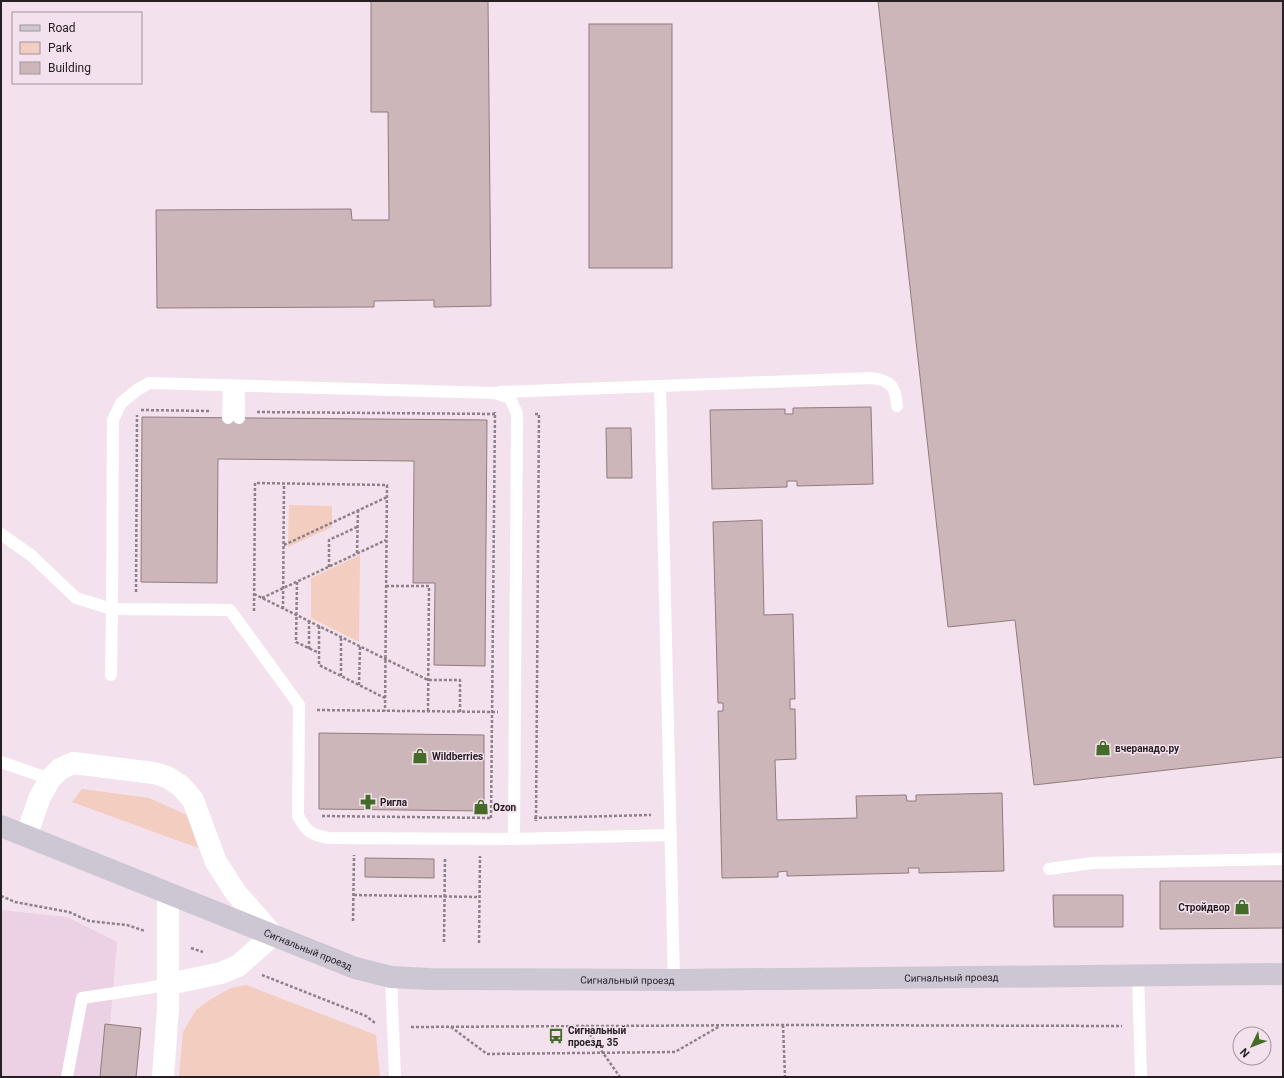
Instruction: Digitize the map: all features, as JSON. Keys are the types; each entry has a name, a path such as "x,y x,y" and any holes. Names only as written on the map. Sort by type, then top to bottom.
{"main road":[{"name":"Сигнальный проезд","path":"1,826 354,968 391,978 674,980 1283,974"}],"street":[{"path":"26,836 40,797 50,779 60,769 73,762 154,773 167,777 182,786 193,800 216,862 236,893 273,935 238,966 221,973 169,984"},
{"path":"163,1077 169,984 168,892"}],"lane":[{"path":"111,675 113,420 121,403 137,390 148,384 495,393 871,378 880,379 892,385 896,392 897,406"},
{"path":"234,386 234,415"},
{"path":"660,386 674,980"},
{"path":"495,393 510,398 517,414 514,839"},
{"path":"1,534 32,556 76,598 112,609 230,610 299,705 298,816 303,826 314,835 329,838 445,839 537,839 671,835"},
{"path":"1,762 50,779"},
{"path":"1049,869 1092,862 1283,859"},
{"path":"1138,975 1141,1077"},
{"path":"391,978 395,1077"},
{"path":"67,1077 82,998 169,984"}],"path":[{"path":"298,816 492,818 495,393"},
{"path":"136,592 137,410 234,415 540,414 537,839"},
{"path":"254,643 255,483 387,485 385,711"},
{"path":"283,609 284,484"},
{"path":"284,545 387,497"},
{"path":"357,553 358,510"},
{"path":"329,567 329,540 357,527"},
{"path":"262,598 386,540"},
{"path":"297,582 296,642 319,654"},
{"path":"386,586 429,586 428,711"},
{"path":"254,594 428,680 460,680 460,712"},
{"path":"309,621 309,648"},
{"path":"319,626 319,665 385,698"},
{"path":"341,637 341,676"},
{"path":"359,685 360,646"},
{"path":"299,710 514,712"},
{"path":"514,818 670,815"},
{"path":"479,943 480,818"},
{"path":"353,921 354,838"},
{"path":"444,942 445,839"},
{"path":"354,896 479,896"},
{"path":"393,1027 783,1025 1139,1026"},
{"path":"783,1025 785,1077"},
{"path":"584,1026 620,1077"},
{"path":"451,1027 487,1054 675,1052 721,1026"}],"shaded area":[{"path":"1,910 67,917 117,942 110,1025 141,1028 137,1077 1,1077"}],"green space":[{"path":"289,505 332,506 332,527 288,547"},
{"path":"360,555 359,642 311,618 311,578"},
{"path":"82,789 149,798 187,815 198,848 72,802"},
{"path":"246,985 376,1035 380,1077 179,1077 183,1032 196,1010 211,999 231,988"}],"building":[{"path":"371,1 488,1 491,306 434,307 434,300 374,301 374,307 157,308 156,210 351,209 352,220 389,220 388,112 371,112"},
{"path":"878,1 1283,1 1283,757 1034,785 1015,620 948,627"},
{"path":"589,24 672,24 672,268 589,268"},
{"path":"871,407 873,484 797,486 797,481 787,481 787,487 712,489 710,410 785,409 785,414 793,414 793,408"},
{"path":"142,417 487,420 485,666 434,665 435,583 413,583 414,461 218,459 217,583 141,582"},
{"path":"606,428 631,428 632,478 607,478"},
{"path":"762,520 764,615 793,614 795,699 790,699 790,709 795,709 796,759 775,760 777,820 857,818 856,796 906,795 907,801 916,801 916,795 1002,793 1004,871 919,873 919,868 908,868 909,873 787,876 787,871 778,872 778,877 722,878 718,711 723,711 723,703 718,703 713,522"},
{"path":"319,733 484,735 484,811 319,809"},
{"path":"365,858 434,859 434,878 365,877"},
{"path":"1160,881 1283,881 1283,928 1160,929"},
{"path":"1053,895 1123,895 1123,927 1054,927"},
{"path":"105,1024 141,1028 136,1077 100,1077"}],"place":[{"name":"вчеранадо.ру","path":"1103,748"},
{"name":"Wildberries","path":"420,756"},
{"name":"Ригла","path":"368,802"},
{"name":"Ozon","path":"481,807"},
{"name":"Стройдвор","path":"1242,907"},
{"name":"Сигнальный проезд, 35","path":"556,1036"}]}
